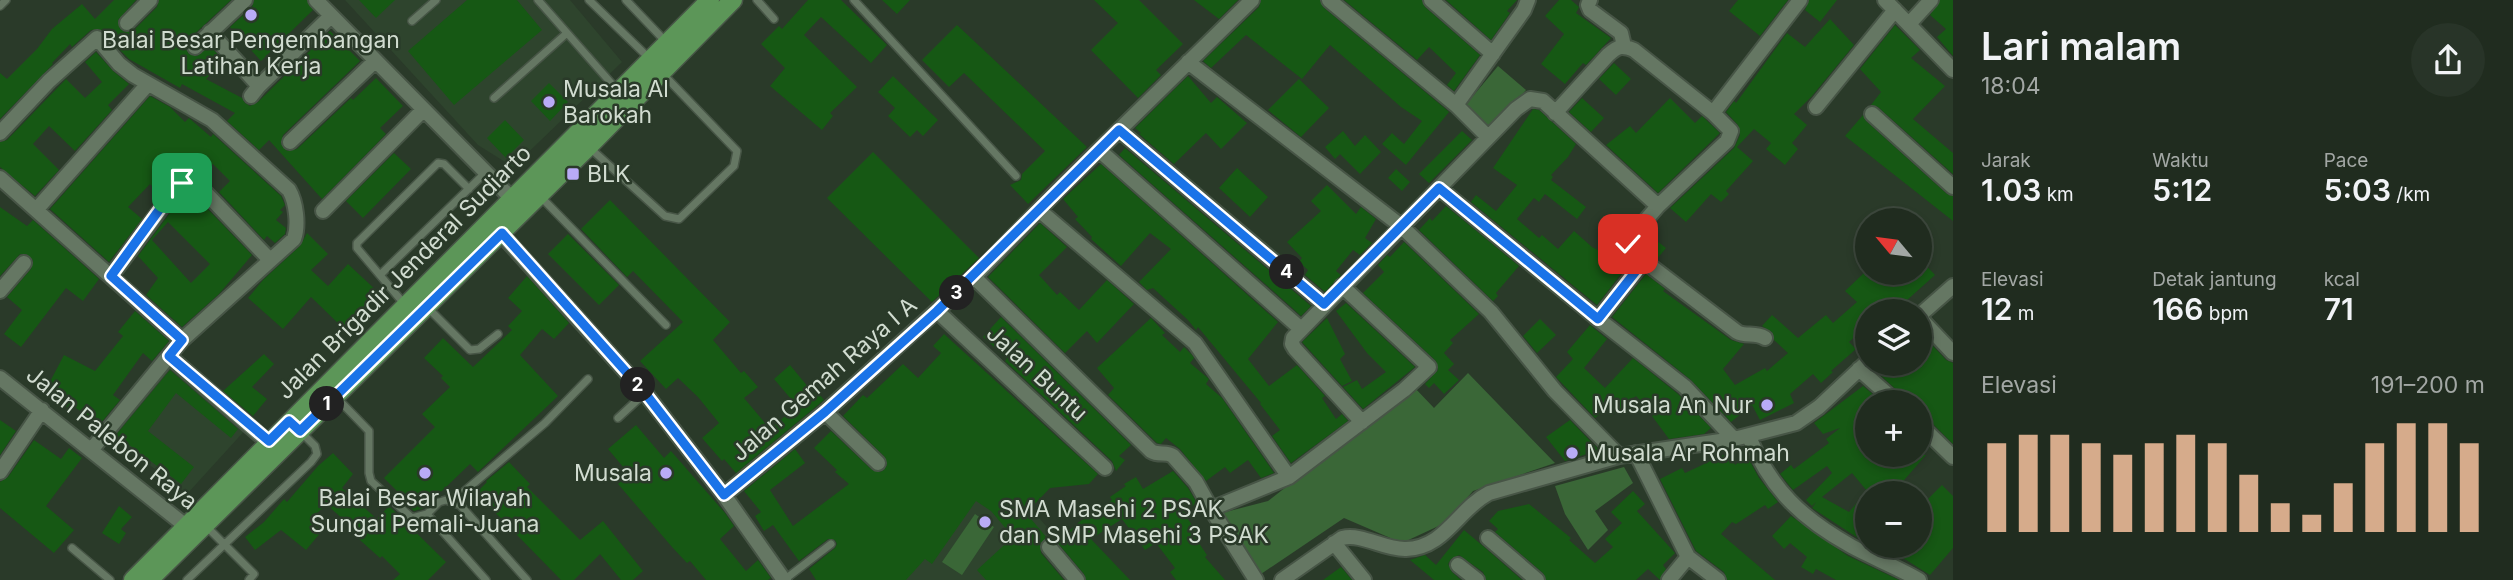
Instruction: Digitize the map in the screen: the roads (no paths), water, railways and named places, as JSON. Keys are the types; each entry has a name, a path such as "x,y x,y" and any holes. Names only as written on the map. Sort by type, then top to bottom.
{"main road":[{"name":"Jalan Brigadir Jenderal Sudiarto","path":"133,580 196,525 518,205 673,49 709,5 733,0"},
{"name":"Jalan Brigadir Jenderal Sudiarto","path":"534,189 588,147 624,98"},
{"name":"Jalan Brigadir Jenderal Sudiarto","path":"149,580 196,525"}],"street":[{"path":"127,23 150,0"},
{"path":"195,47 245,0"},
{"path":"316,0 518,205"},
{"name":"Jalan Gemah Raya I A","path":"724,495 825,412 974,277 1252,0"},
{"path":"1329,0 1456,105 1488,137"},
{"path":"1431,0 1493,54"},
{"path":"1456,105 1524,10 1528,0"},
{"path":"1590,0 1590,10 1620,33 1624,46"},
{"path":"1713,113 1800,0"},
{"path":"1909,24 1931,0"},
{"path":"1816,107 1890,5 1953,70"},
{"path":"209,32 255,91 331,16"},
{"path":"0,133 49,81 96,38 119,64 148,84 212,120 289,190 293,197 297,225 294,239 182,340 92,449"},
{"path":"1555,113 1608,55 1617,47 1624,46 1634,50 1713,113 1731,131 1730,137 1658,206 1627,242 1644,261 1737,332 1744,335 1755,333 1765,338"},
{"path":"290,142 375,61"},
{"path":"1188,62 1401,226 1490,312 1555,391 1619,456"},
{"path":"36,210 148,84"},
{"path":"1362,422 1295,349 1292,341 1324,304 1516,109 1530,99 1543,101 1658,206"},
{"path":"323,211 423,110"},
{"path":"1872,114 1953,187"},
{"path":"1119,130 1324,304"},
{"path":"1099,150 1301,329"},
{"path":"0,178 182,340"},
{"path":"111,276 178,184 184,183 202,189 270,260"},
{"path":"1439,188 1685,387 1742,438 1806,518 1853,547 1919,580"},
{"path":"1039,210 1195,343 1289,477"},
{"path":"495,227 645,393 724,495 784,580"},
{"path":"1598,319 1644,261"},
{"path":"0,291 24,263"},
{"path":"974,277 1151,451 1173,456 1196,482 1256,580"},
{"path":"1211,509 1289,477 1427,369 1428,364 1342,286"},
{"path":"1932,305 1953,286"},
{"name":"Jalan Buntu","path":"937,311 1105,468"},
{"path":"1932,329 1953,353"},
{"path":"169,356 274,447"},
{"path":"1282,580 1334,542 1348,537 1399,549 1416,548 1449,531 1474,503 1489,494 1619,456 1742,438 1796,423 1808,416 1855,372"},
{"path":"1873,376 1885,390"},
{"name":"Jalan Palebon Raya","path":"0,378 196,525"},
{"path":"0,472 42,410"},
{"path":"825,412 878,463"},
{"path":"1932,437 1953,457"},
{"path":"1636,453 1688,557 1718,580"},
{"path":"1488,538 1537,580"},
{"path":"1334,542 1364,580"},
{"path":"1049,547 1077,580"},
{"path":"1668,580 1688,557"},
{"path":"1458,565 1477,580"}],"lane":[{"path":"0,6 6,0"},
{"path":"412,21 436,0"},
{"path":"538,0 624,98"},
{"path":"588,147 665,216 672,219 679,219 734,166 737,150 589,0"},
{"path":"626,0 673,49"},
{"path":"757,0 774,19"},
{"path":"854,0 1016,176"},
{"path":"494,99 567,33"},
{"path":"469,189 443,162 436,164 357,243 356,248 380,275 470,350 479,349 498,334"},
{"path":"380,275 486,172"},
{"path":"534,189 666,324"},
{"path":"453,501 545,423 588,379"},
{"path":"330,391 368,428 371,481 412,518 427,514 446,499 460,505 527,580"},
{"path":"618,418 645,393"},
{"path":"187,580 317,454 314,446 295,426"},
{"path":"427,514 486,580"},
{"path":"196,525 224,543 254,574 249,580"},
{"path":"784,580 831,544"},
{"path":"72,548 110,580"}],"place":[{"name":"Balai Besar Pengembangan Latihan Kerja","path":"251,15"},
{"name":"Musala Al Barokah","path":"549,102"},
{"name":"BLK","path":"573,174"},
{"name":"Musala An Nur","path":"1767,405"},
{"name":"Musala Ar Rohmah","path":"1572,453"},
{"name":"Balai Besar Wilayah Sungai Pemali-Juana","path":"425,473"},
{"name":"Musala","path":"666,473"},
{"name":"SMA Masehi 2 PSAK dan SMP Masehi 3 PSAK","path":"985,522"}]}
